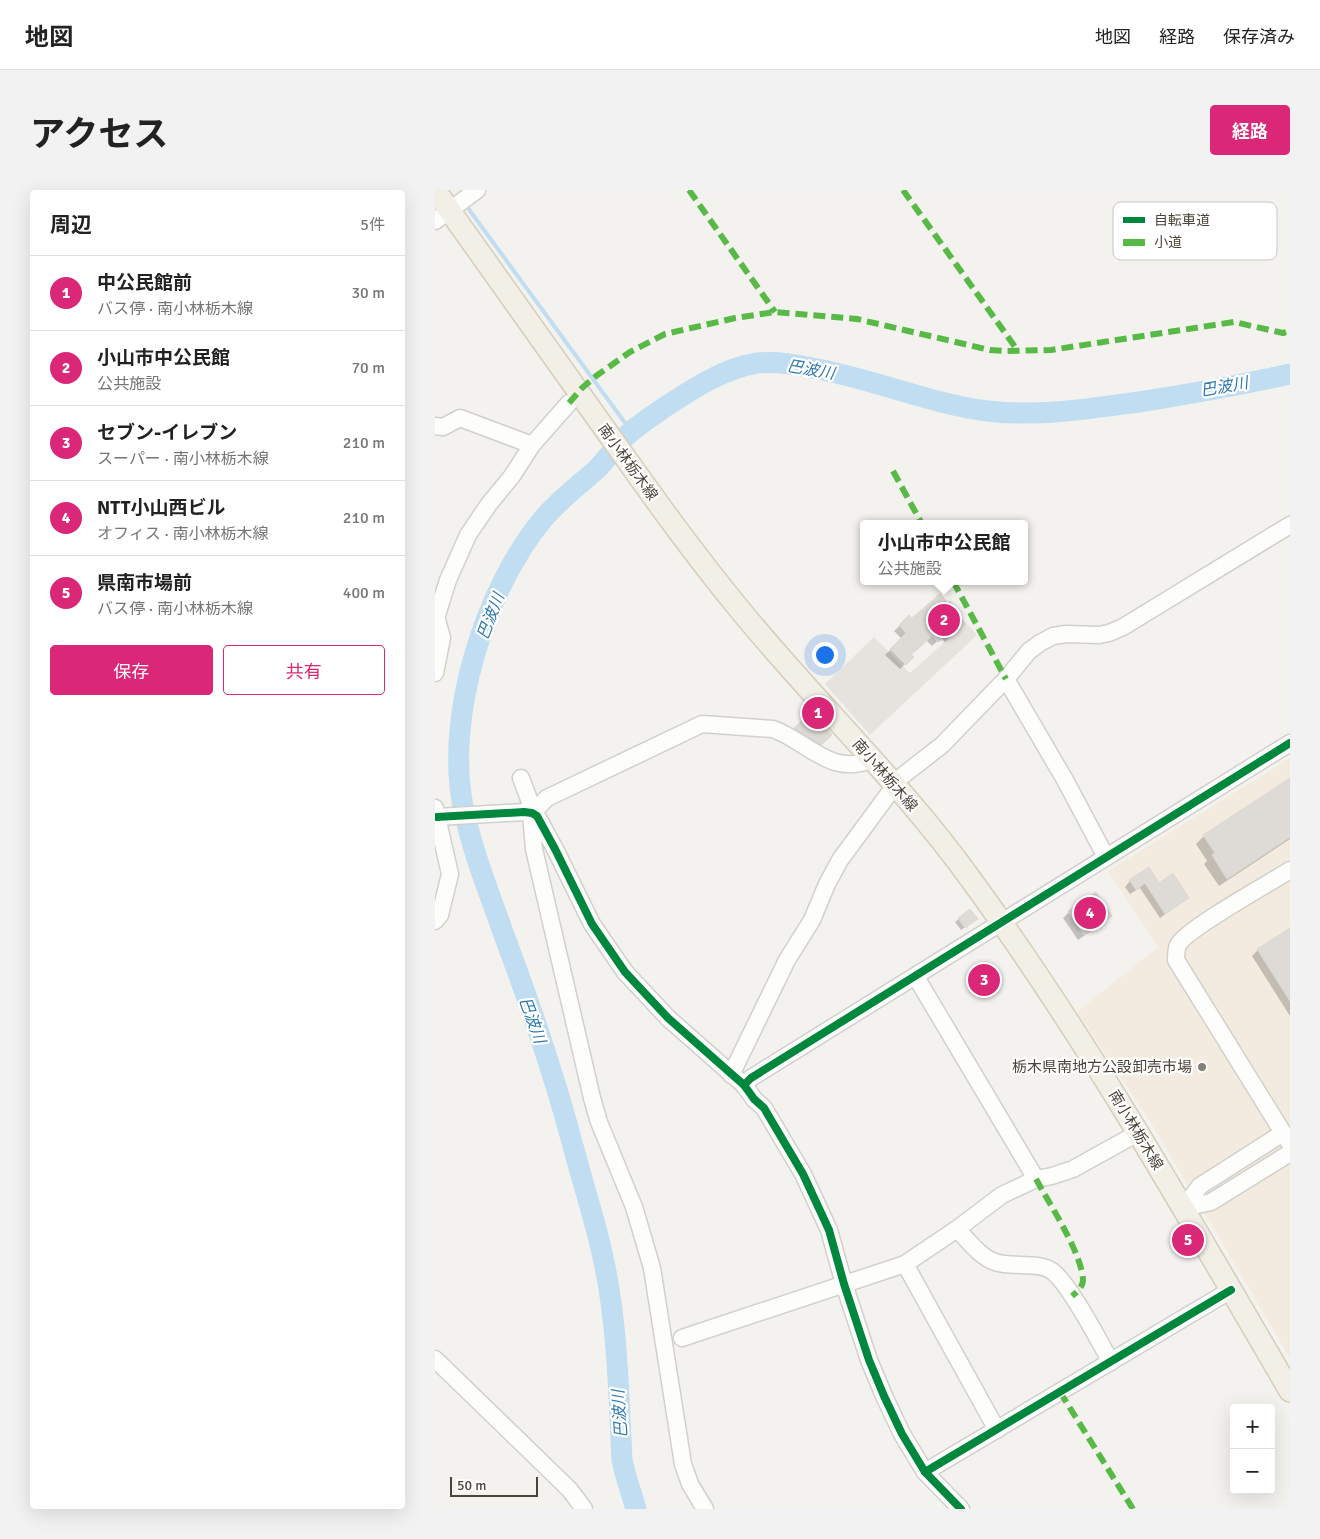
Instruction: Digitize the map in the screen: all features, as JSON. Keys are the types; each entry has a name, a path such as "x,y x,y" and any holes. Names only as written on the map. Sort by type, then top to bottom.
{"main road":[{"name":"南小林栃木線","path":"435,190 442,215 573,396 636,472 686,542 738,608 767,643 896,784 944,844 1001,922 1061,1010 1138,1133 1290,1391"}],"street":[{"path":"442,215 477,190"},
{"path":"435,673 442,638 436,613 468,535 489,504 512,476 532,445 573,396"},
{"path":"435,426 443,427 460,418 532,445"},
{"path":"737,1080 787,960 811,920 840,860 906,772 942,745 1006,679 1029,651 1040,643 1053,636 1066,634 1099,636 1123,627 1290,524"},
{"path":"1006,679 1065,780 1106,857"},
{"path":"528,812 547,798 701,724 773,729 782,732 818,756 828,760 856,764 872,759"},
{"path":"737,1080 759,1073 1290,743"},
{"path":"521,778 530,802 528,812 534,849 592,1098 599,1122 634,1207 652,1268 683,1464 690,1484 705,1509"},
{"path":"435,921 440,915 450,874 438,814 528,812 537,816 592,924 625,972 668,1018 737,1080 764,1108 803,1174 829,1230 844,1284 869,1360 902,1434 925,1472 961,1509"},
{"path":"1183,1208 1200,1186 1287,1138 1176,960 1176,952 1179,944 1193,930 1290,870"},
{"path":"916,977 1036,1179"},
{"path":"682,1338 905,1264 957,1229 1002,1195 1036,1179 1073,1169 1138,1133"},
{"path":"1183,1208 1211,1202 1290,1153"},
{"path":"957,1229 986,1257 996,1262 1044,1268 1058,1276 1111,1362"},
{"path":"905,1264 997,1430"},
{"path":"925,1472 1231,1290"},
{"path":"435,1359 570,1490 584,1509"}],"shaded area":[{"path":"966,623 977,635 870,735 825,684 874,637 910,673"},
{"name":"栃木県南地方公設卸売市場","path":"1290,758 1290,1358 1150,1121 1077,1012 1158,947 1108,871"}],"building":[{"path":"940,594 948,603 950,601 957,608 954,611 966,624 951,638 947,634 938,642 932,636 911,655 914,657 906,665 890,649 906,633 899,625 909,615 912,618"},
{"path":"812,712 832,735 821,745 794,728"},
{"path":"1290,778 1290,837 1227,879 1212,855 1215,853 1203,835"},
{"path":"1149,867 1159,883 1173,873 1189,898 1165,914 1145,883 1136,890 1129,880"},
{"path":"1096,892 1112,916 1084,935 1068,911"},
{"path":"970,909 978,919 965,928 958,918"},
{"path":"1290,928 1290,1001 1257,949"},
{"path":"984,964 998,987 984,996 970,973"}],"waterway":[{"path":"465,204 631,431"},
{"name":"巴波川","path":"636,1509 622,1460 618,1374 609,1289 593,1217 558,1092 530,1007 481,871 463,806 459,771 460,733 465,694 487,617 503,581 522,548 549,512 596,470 634,429 696,387 732,370 758,363 785,363 834,372 921,397 965,407 1006,413 1044,413 1139,402 1290,374"}],"marked path":[{"path":"689,190 775,312"},
{"path":"903,190 1018,351"},
{"path":"569,403 596,376 630,352 665,334 735,318 775,312 857,319 990,350 1007,351 1051,350 1234,322 1283,333 1290,331"},
{"path":"893,471 920,520"},
{"path":"955,585 1006,679"},
{"path":"1036,1179 1072,1244 1082,1270 1083,1281 1079,1290 1072,1296"},
{"path":"1060,1392 1133,1509"}],"cycle path":[{"path":"744,1085 751,1078 1290,743"},
{"path":"437,817 524,812 537,816 592,924 625,972 668,1018 744,1085 754,1099 764,1108 803,1174 829,1230 844,1284 869,1360 902,1434 925,1472 961,1509"},
{"path":"925,1472 1231,1290"}],"place":[{"name":"小山市中公民館","path":"944,620"},
{"name":"中公民館前","path":"818,713"},
{"name":"NTT小山西ビル","path":"1090,913"},
{"name":"セブン-イレブン","path":"984,980"},
{"name":"栃木県南地方公設卸売市場","path":"1202,1067"},
{"name":"県南市場前","path":"1188,1240"}]}
